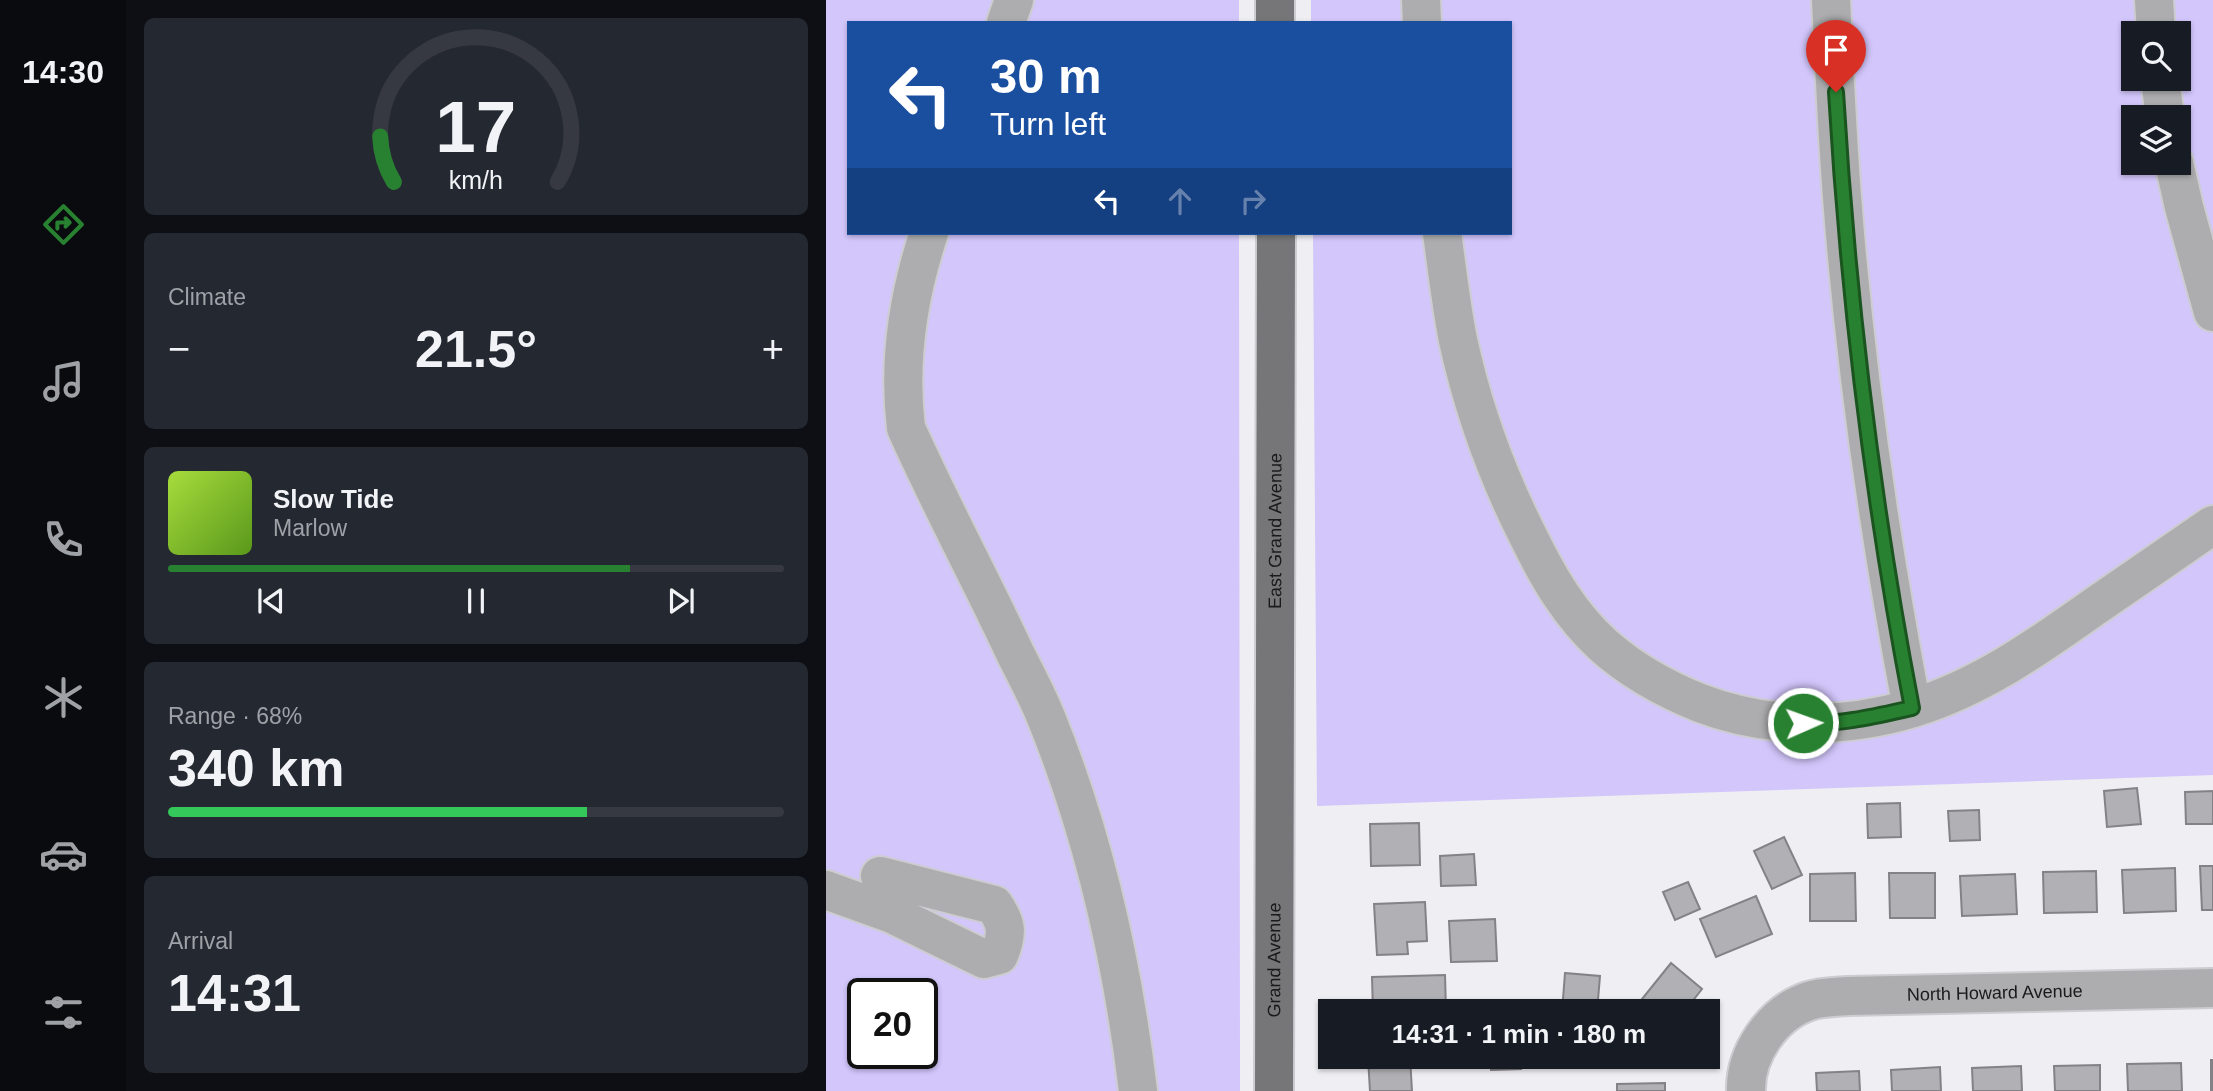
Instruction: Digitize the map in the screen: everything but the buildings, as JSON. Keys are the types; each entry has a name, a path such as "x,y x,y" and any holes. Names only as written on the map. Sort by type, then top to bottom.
{"main road":[{"path":"1275,0 1275,21"},
{"name":"East Grand Avenue","path":"1276,235 1276,830"},
{"name":"Grand Avenue","path":"1274,1091 1276,830"}],"street":[{"path":"1007,21 1014,0"},
{"path":"1421,0 1422,21"},
{"path":"1831,0 1842,198 1861,379 1897,630 1912,708"},
{"path":"2154,0 2155,21"},
{"path":"2177,175 2213,312"},
{"path":"929,235 907,322 903,355 906,428 1046,719 1070,785 1092,851 1110,925 1122,982 1138,1091"},
{"path":"1442,235 1458,340 1484,435 1499,473 1556,591 1601,643 1624,662 1683,696 1718,710 1752,718 1821,724 1865,719 1912,708 1958,691 2039,646 2213,524"},
{"path":"826,890 892,914 984,959 999,955 1004,942 1005,921 994,905 880,876"},
{"name":"North Howard Avenue","path":"1746,1091 1746,1081 1758,1044 1781,1017 1809,1001 1848,996 2213,988"}],"shaded area":[{"path":"826,0 1239,0 1239,21 847,21 847,235 1239,235 1240,1091 826,1091"},
{"path":"1311,0 2213,0 2213,775 1317,806 1313,235 1512,235 1512,21 1311,21"}],"route":[{"path":"1803,723 1821,724 1865,719 1912,708 1897,630 1863,393 1842,198 1836,92"}]}
